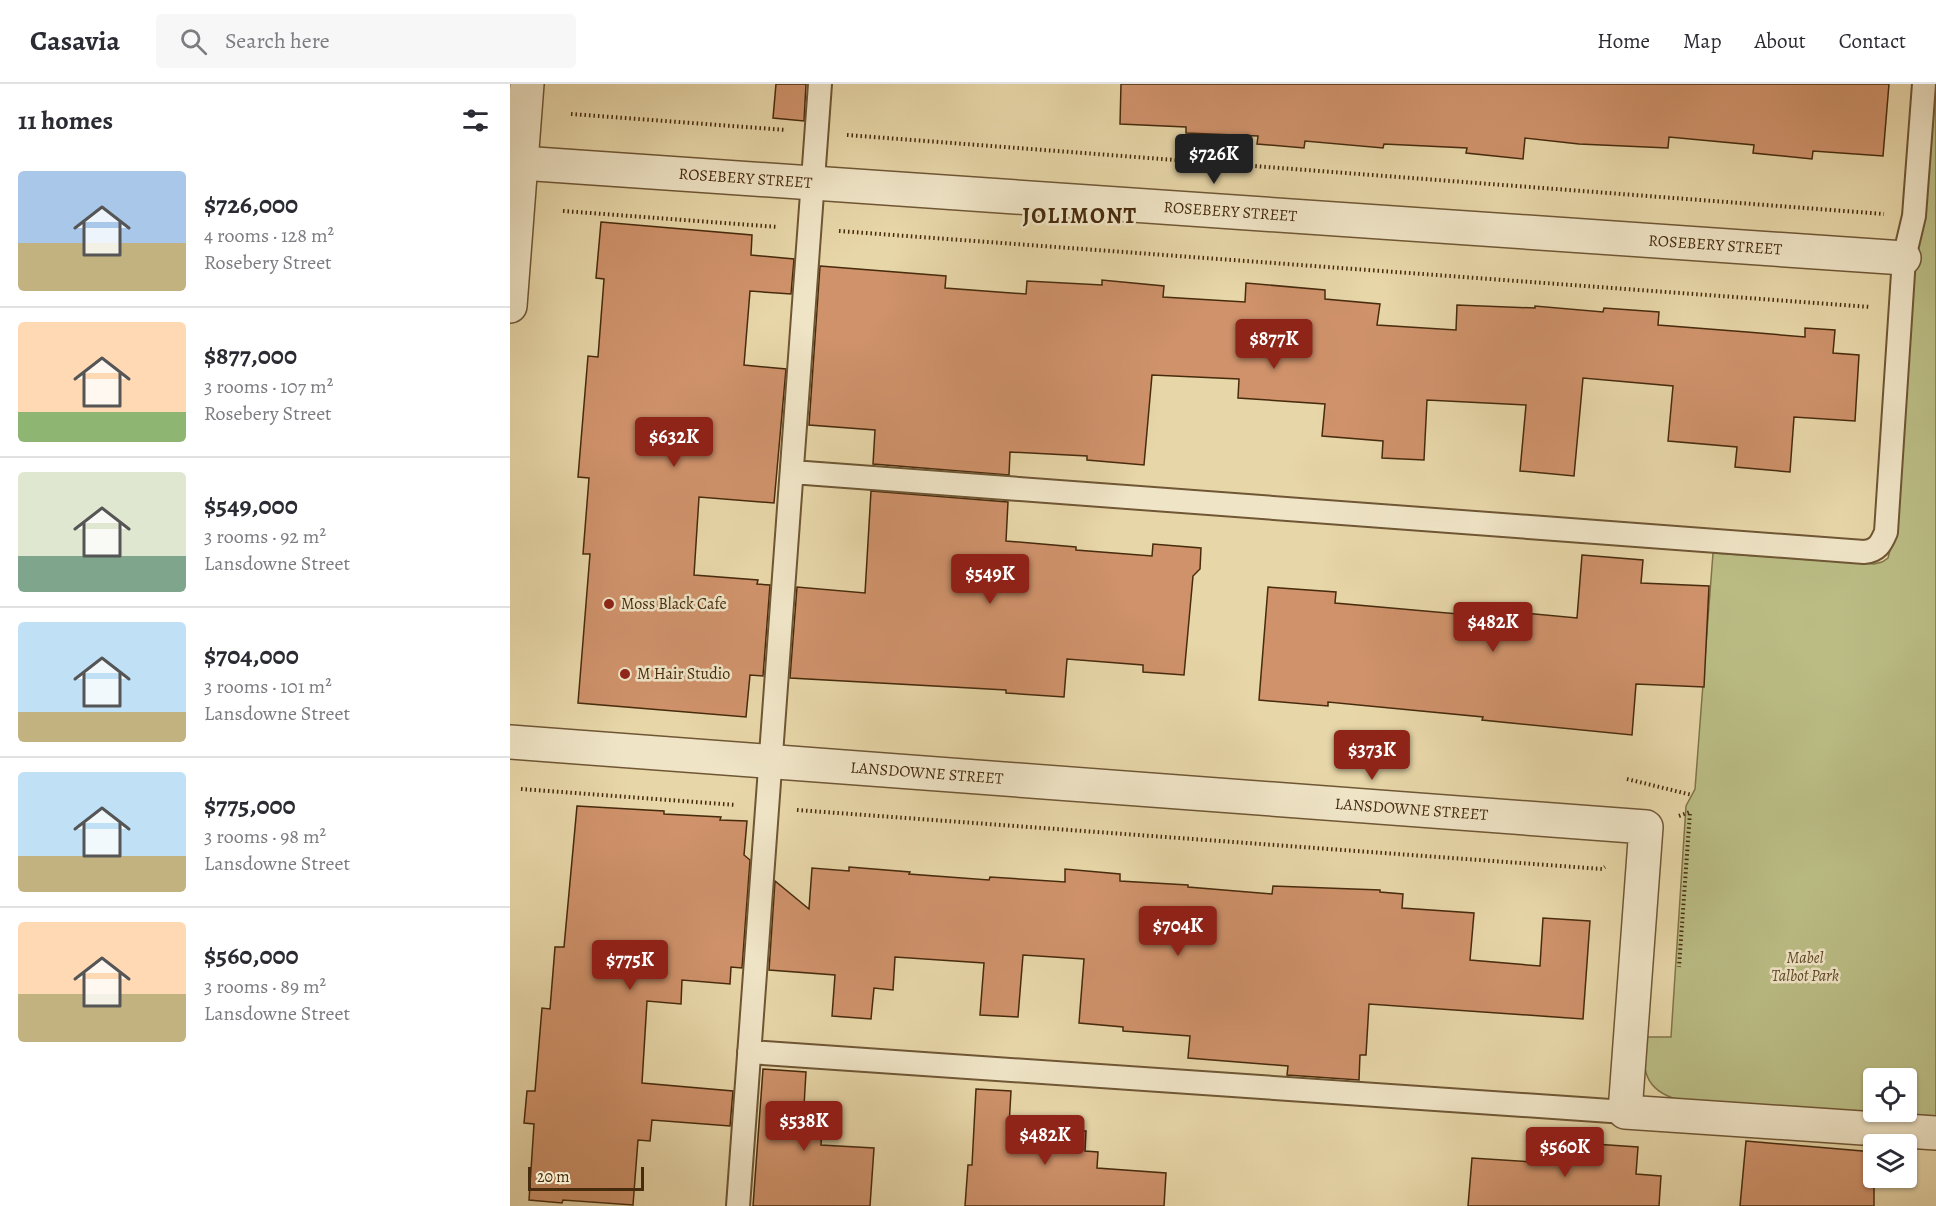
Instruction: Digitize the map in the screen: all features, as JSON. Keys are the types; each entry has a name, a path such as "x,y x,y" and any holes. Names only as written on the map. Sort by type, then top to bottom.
{"street":[{"path":"510,306 527,84"},
{"name":"ROSEBERY STREET","path":"521,163 1904,258"},
{"name":"LANSDOWNE STREET","path":"510,742 1646,827"},
{"path":"1646,827 1625,1112 1936,1133"}],"lane":[{"path":"738,1206 820,84"},
{"path":"792,472 1873,551 1881,543 1886,532 1904,258 1914,216 1924,84"},
{"path":"749,1052 1625,1112"}],"path":[{"path":"571,114 1914,216"},
{"path":"563,212 1900,309"},
{"path":"1627,779 1692,795"},
{"path":"521,789 1602,869 1646,827"}],"green space":[{"name":"Mabel Talbot Park","path":"1936,84 1936,1117 1917,1116 1917,1068 1863,1068 1863,1112 1679,1100 1658,1091 1648,1077 1644,1059 1644,1037 1671,1037 1686,806 1695,789 1713,553 1874,564 1888,558 1894,534 1917,239 1925,215"}],"building":[{"path":"776,84 806,84 804,121 773,118"},
{"path":"1121,84 1889,84 1883,156 1813,151 1812,159 1753,153 1754,145 1669,137 1668,148 1579,144 1525,138 1523,159 1466,153 1467,148 1384,144 1383,148 1305,141 1304,148 1257,144 1258,136 1186,133 1186,127 1120,124"},
{"path":"601,222 752,235 751,255 794,259 791,294 750,291 744,365 786,369 774,503 699,497 694,575 758,580 757,584 770,585 763,676 750,675 746,717 578,703 590,554 583,554 589,478 578,477 588,356 598,357 604,279 596,278"},
{"path":"820,266 946,276 945,288 1026,294 1027,281 1102,285 1102,280 1164,286 1163,297 1245,302 1246,283 1325,290 1325,299 1380,304 1377,325 1456,330 1457,305 1535,308 1535,306 1603,312 1604,308 1659,312 1658,325 1805,337 1805,328 1835,330 1833,353 1859,355 1855,421 1794,417 1790,472 1735,467 1737,447 1668,441 1673,386 1583,378 1574,476 1520,471 1526,405 1427,400 1424,460 1382,458 1383,441 1322,436 1325,404 1238,398 1239,379 1152,375 1144,465 1087,460 1087,456 1010,452 1009,475 873,464 875,430 809,425"},
{"path":"871,491 1008,502 1006,541 1152,556 1153,544 1201,548 1200,569 1193,576 1184,675 1143,672 1143,665 1067,659 1064,697 1006,693 1006,690 790,678 797,587 865,593"},
{"path":"1582,555 1643,560 1641,583 1709,586 1704,687 1636,684 1632,735 1482,720 1483,717 1328,702 1328,706 1259,700 1268,587 1336,592 1335,603 1492,617 1492,610 1577,618"},
{"path":"577,806 664,811 664,814 721,817 720,820 747,821 744,855 750,860 742,968 731,967 730,984 682,980 681,1004 647,1001 642,1083 733,1091 730,1126 652,1120 650,1141 638,1140 633,1205 529,1200 534,1124 524,1123 527,1091 535,1091 542,1008 550,1009 555,947 564,947"},
{"path":"849,867 989,880 990,877 1065,882 1065,869 1120,874 1120,881 1188,885 1188,887 1272,894 1273,886 1380,890 1380,892 1403,894 1402,908 1474,913 1470,960 1540,966 1543,918 1590,921 1583,1019 1369,1004 1366,1055 1360,1055 1359,1080 1287,1075 1288,1066 1188,1058 1190,1036 1123,1031 1123,1027 1079,1023 1084,959 1023,955 1018,1017 980,1015 984,963 895,957 893,990 874,988 871,1019 832,1016 835,975 769,970 775,881 809,909 812,868 849,871"},
{"path":"763,1069 806,1072 804,1106 823,1107 821,1145 874,1148 870,1206 753,1206"},
{"path":"976,1089 1011,1091 1009,1126 1086,1131 1085,1151 1098,1152 1097,1168 1166,1173 1164,1206 965,1206 968,1165 972,1165"},
{"path":"1535,1140 1638,1147 1636,1174 1661,1176 1659,1206 1468,1206 1472,1158 1533,1162"},
{"path":"1746,1141 1863,1151 1863,1188 1874,1188 1874,1206 1740,1206"}],"place":[{"name":"Moss Black Cafe","path":"609,604"},
{"name":"M Hair Studio","path":"625,674"}],"district":[{"name":"JOLIMONT","path":"1080,216"}]}
